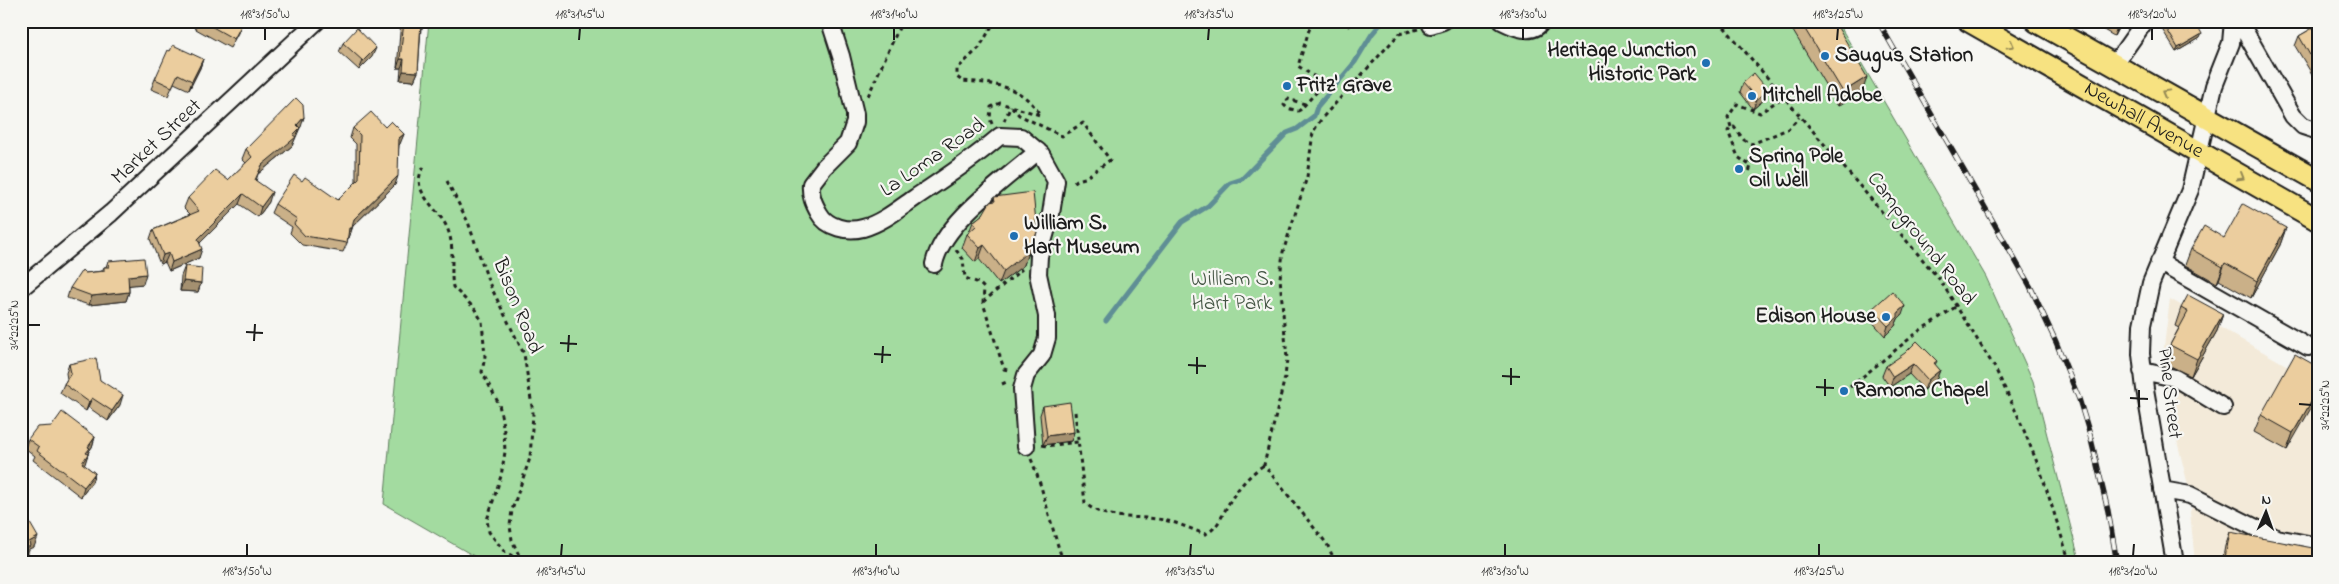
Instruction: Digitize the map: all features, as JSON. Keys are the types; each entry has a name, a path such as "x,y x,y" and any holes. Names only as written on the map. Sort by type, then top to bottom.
{"main road":[{"name":"Newhall Avenue","path":"1969,21 2318,220"},
{"name":"Newhall Avenue","path":"2036,21 2318,180"}],"street":[{"name":"Market Street","path":"21,288 111,213 317,21"},
{"name":"La Loma Road","path":"828,21 841,56 855,114 853,133 841,151 815,177 810,191 812,200 822,218 842,229 866,228 954,173 1000,136 1021,137 1038,152 1051,169 1056,181 1051,214 1039,256 1038,274 1047,316 1047,338 1039,361 1026,375 1022,389 1026,446"},
{"path":"1502,21 1531,29 1536,28 1542,21"},
{"path":"2114,65 2145,21"},
{"name":"Pine Street","path":"2175,563 2142,371 2141,336 2144,310 2151,283 2190,190 2214,86 2231,43 2233,21"},
{"path":"2239,21 2293,116 2303,126 2317,131"},
{"path":"934,264 941,243 963,216 1038,152"},
{"path":"2160,262 2308,347"},
{"path":"2142,371 2175,378 2224,407"},
{"path":"2162,490 2190,495 2276,538 2318,546"}],"path":[{"path":"853,106 865,102 902,21"},
{"path":"995,21 978,48 959,66 956,72 957,77 962,81 1006,88 1022,94 1040,116 1011,106 1000,103 994,105 989,113 991,123 994,125 1002,123 1011,106"},
{"path":"1305,104 1288,99 1284,105 1296,111 1305,104 1323,85 1321,81 1298,66 1309,30 1315,21"},
{"path":"1343,21 1348,27"},
{"name":"Campground Road","path":"1719,21 1799,117 1900,232 1940,280 1957,306 1995,368 2018,416 2041,472 2070,563"},
{"path":"1075,412 1083,494 1085,503 1093,510 1104,514 1168,520 1205,534 1216,527 1229,502 1253,472 1264,466 1285,377 1287,360 1280,278 1283,252 1307,177 1313,132 1322,118 1399,34 1437,23"},
{"path":"1783,98 1760,113 1737,104 1728,117 1731,127 1744,140 1752,144 1788,129 1799,117"},
{"path":"1011,106 1019,115 1062,136 1083,123 1110,160 1085,178 1077,180"},
{"path":"1731,127 1728,130 1735,152 1751,166 1749,172 1742,172"},
{"path":"424,167 418,181 421,192 436,210 448,230 452,253 453,288 474,308 482,321 485,356 482,372 498,404 504,431 505,452 501,476 487,520 489,532 504,551 522,562"},
{"name":"Bison Road","path":"447,181 468,222 489,283 524,354 533,413 530,458 512,510 510,526 512,540 522,562"},
{"path":"958,252 963,259 965,278 979,283 984,288 983,303 1004,369 1026,375"},
{"path":"983,303 1026,265"},
{"path":"1850,386 1919,331 1957,306"},
{"path":"1047,446 1078,442"},
{"path":"1026,446 1041,483 1056,542 1064,563"},
{"path":"1264,466 1327,544 1333,557 1333,563"}],"shaded area":[{"path":"2170,299 2318,383 2318,563 2195,563 2190,512 2193,505 2169,409 2162,362"}],"green space":[{"name":"William S. Hart Park","path":"429,21 1837,21 1986,277 2033,381 2080,563 486,563 384,504"}],"building":[{"path":"202,21 238,21 242,24 234,39"},
{"path":"404,21 421,21 418,72 403,71 404,59 400,59"},
{"path":"1800,21 1834,21 1867,77 1843,92"},
{"path":"2162,21 2195,21 2202,34 2178,48"},
{"path":"2318,25 2318,69 2299,36"},
{"path":"357,28 376,48 363,61 343,43"},
{"path":"173,45 203,59 192,81 178,74 172,87 155,79 168,50 170,51"},
{"path":"1754,73 1768,90 1757,99 1743,83"},
{"path":"296,98 303,105 304,117 297,125 300,128 293,135 296,137 262,165 255,180 272,192 261,207 243,194 198,239 202,249 172,262 169,253 163,255 153,230 199,211 188,198 215,170 228,180 252,157 246,149"},
{"path":"371,112 385,127 391,121 404,134 399,138 398,176 354,219 352,228 349,228 347,243 305,236 294,224 297,219 275,204 294,175 302,181 305,177 338,200 359,179 360,135 353,128"},
{"path":"1033,192 1037,232 1034,240 1026,247 1029,251 1004,271 984,245 980,248 967,234 976,226 973,222 983,214 990,202 995,201 994,197"},
{"path":"2243,204 2286,228 2257,281 2225,263 2223,267 2191,249 2204,226 2224,238"},
{"path":"144,258 146,274 128,276 129,292 92,296 70,288 82,270 85,273 104,271 104,267 109,267 108,261"},
{"path":"185,266 202,268 201,283 183,281"},
{"path":"1892,291 1905,306 1898,312 1898,317 1888,326 1872,309"},
{"path":"2188,295 2223,314 2197,359 2170,345 2188,312 2181,308"},
{"path":"1917,341 1937,361 1934,363 1940,370 1928,380 1913,364 1893,377 1886,366 1905,353"},
{"path":"2295,354 2318,367 2318,390 2293,433 2261,415"},
{"path":"96,358 100,380 123,395 112,411 92,398 89,402 64,384 71,373 69,364"},
{"path":"1070,402 1074,432 1047,436 1043,406"},
{"path":"62,412 95,437 88,447 90,448 86,453 88,454 82,463 95,473 84,487 37,451 39,447 28,439 37,427 52,426"},
{"path":"21,494 29,508 23,511 38,537 29,542 30,546 21,551"},
{"path":"2230,532 2318,549 2318,563 2224,563"}],"waterway":[{"path":"1106,321 1182,222 1208,206 1230,183 1242,179 1287,133 1297,129 1314,116 1317,107 1355,62 1372,34 1383,21"}],"railway":[{"path":"1878,21 2030,286 2056,342 2079,399 2090,435 2108,511 2117,563"}],"place":[{"name":"Saugus Station","path":"1825,56"},
{"name":"Heritage Junction Historic Park","path":"1706,63"},
{"name":"Fritz' Grave","path":"1287,86"},
{"name":"Mitchell Adobe","path":"1752,96"},
{"name":"Spring Pole Oil Well","path":"1739,169"},
{"name":"William S. Hart Museum","path":"1014,236"},
{"name":"Edison House","path":"1886,317"},
{"name":"Ramona Chapel","path":"1844,391"}]}
